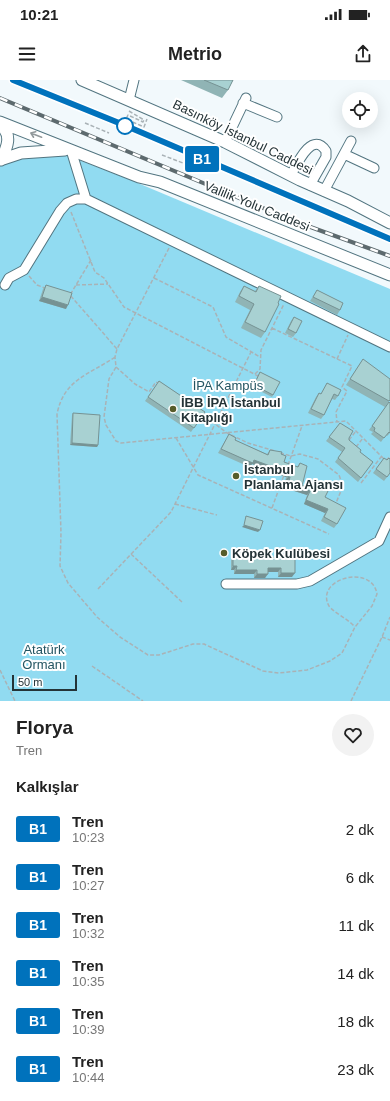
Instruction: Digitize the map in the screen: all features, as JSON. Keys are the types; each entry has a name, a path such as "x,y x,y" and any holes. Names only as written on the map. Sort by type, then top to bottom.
{"main road":[{"name":"Basınköy İstanbul Caddesi","path":"82,80 225,142 390,223"},
{"name":"Valilik Yolu Caddesi","path":"0,122 139,177 160,182 354,262 390,275"},
{"path":"0,125 4,128 9,139 7,148 0,160"},
{"path":"0,160 21,153 71,150"}],"lane":[{"path":"129,100 134,80"},
{"path":"225,142 244,101 277,116"},
{"path":"324,191 351,141"},
{"path":"291,175 306,150 312,145 323,147 326,157 310,185"},
{"path":"71,150 86,199"},
{"path":"326,154 335,153 374,168"},
{"path":"5,285 9,278 24,270 60,211 68,203 76,199 86,199 390,347"},
{"path":"226,584 297,584 310,581 379,541 390,517"}],"path":[{"path":"142,116 130,109 128,112 144,120 143,122 128,115 126,119 144,126 147,118"},
{"path":"85,123 109,133"},
{"path":"162,155 183,163"},
{"path":"68,203 96,272 108,284 124,307 258,376"},
{"path":"172,241 117,349 115,357 116,367 109,379 104,417 106,424 116,441 121,443 346,421 381,457 390,462"},
{"path":"70,295 90,260"},
{"path":"24,270 37,285 50,289"},
{"path":"154,278 213,306 226,337 260,357"},
{"path":"76,285 108,284"},
{"path":"64,293 70,295 117,349"},
{"path":"255,374 260,369 261,350 287,297"},
{"path":"272,328 352,366 342,387 347,391 336,412 336,422"},
{"path":"337,359 352,328"},
{"path":"98,589 171,512 251,352"},
{"path":"115,357 70,386 62,397 58,414 61,533 60,566 68,583 93,612 120,637 148,656 159,655 193,644 204,644 246,664 271,673 307,670 330,661 342,653 355,627 372,606 378,594 374,584 366,579 357,577 342,578 333,583 328,594 328,605 334,612 348,618 355,627"},
{"path":"116,367 135,384 150,392 156,382 162,386"},
{"path":"197,411 228,433 248,443 291,456 300,454 318,459 339,475 343,486 335,504"},
{"path":"272,508 302,426"},
{"path":"349,440 356,431"},
{"path":"176,438 198,475 329,534"},
{"path":"356,447 363,438"},
{"path":"361,483 381,457"},
{"path":"386,460 390,457"},
{"path":"175,504 217,515"},
{"path":"131,554 184,604"},
{"path":"351,701 390,617"},
{"path":"382,637 390,640"},
{"path":"92,666 142,701"},
{"path":"0,670 15,701"}],"green space":[{"name":"İPA Kampüs","path":"66,155 133,181 390,289 390,701 0,701 0,166 21,157"}],"building":[{"path":"204,80 233,80 228,90"},
{"path":"46,285 72,293 68,305 42,297"},
{"path":"244,286 256,292 259,286 281,296 278,303 279,304 265,332 245,322 254,304 239,296"},
{"path":"317,290 343,303 340,310 313,297"},
{"path":"294,317 302,321 296,333 288,329"},
{"path":"363,359 390,379 389,401 350,379"},
{"path":"260,372 280,382 273,395 254,385"},
{"name":"İBB İPA İstanbul Kitaplığı","path":"159,381 205,412 194,428 148,397"},
{"path":"327,383 341,390 338,396 334,394 324,415 311,409 319,393 321,394"},
{"path":"389,402 390,433 389,432 384,438 374,431 375,428 372,426"},
{"path":"73,413 100,415 98,445 72,443"},
{"path":"340,423 353,431 349,440 361,450 360,452 373,462 361,478 338,458 345,448 329,437"},
{"path":"229,434 236,438 235,440 268,455 270,450 282,452 281,454 286,456 284,462 298,467 300,463 307,466 302,486 327,482 328,491 325,497 346,508 337,524 324,517 328,509 306,500 310,491 291,485 292,482 289,481 290,477 288,477 289,473 254,460 253,463 221,449"},
{"path":"384,458 387,460 389,458 390,459 390,473 387,477 376,469"},
{"path":"246,516 263,521 260,530 244,525"},
{"path":"233,552 243,552 250,555 267,554 268,557 281,558 281,554 295,554 295,573 281,573 281,568 268,568 268,574 257,574 257,570 236,570 237,566 233,566"}],"railway":[{"path":"12,80 124,125 390,239"},
{"path":"0,98 294,221 390,256"}],"train":[{"name":"B1","path":"13,80 124,125 390,239"}],"place":[{"name":"İBB İPA İstanbul Kitaplığı","path":"173,409"},
{"name":"İstanbul Planlama Ajansı","path":"236,476"},
{"name":"Köpek Kulübesi","path":"224,553"}],"park label":[{"name":"Atatürk Ormanı","path":"44,656"}]}
